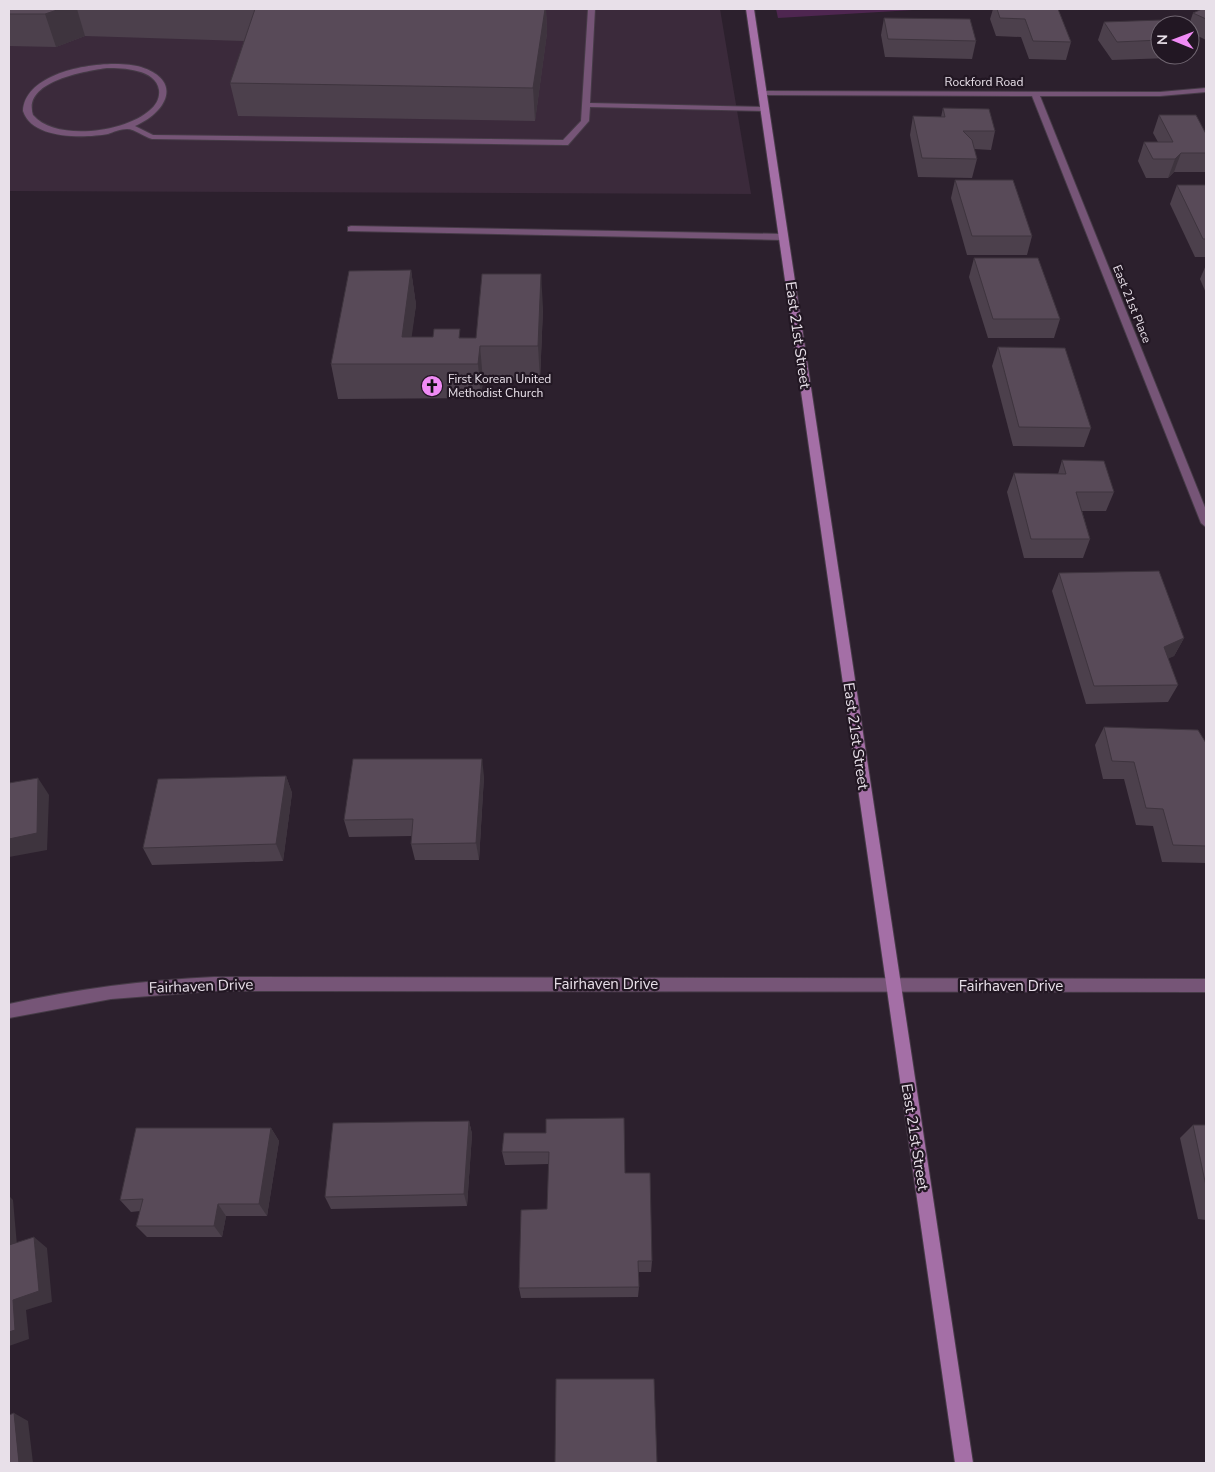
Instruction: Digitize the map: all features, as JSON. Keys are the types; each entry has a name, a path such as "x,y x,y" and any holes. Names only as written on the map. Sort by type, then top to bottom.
{"main road":[{"name":"East 21st Street","path":"750,9 892,986 964,1463"}],"street":[{"path":"128,126 146,117 158,107 164,96 164,86 157,78 144,71 127,67 86,68 66,73 47,82 33,93 27,105 29,116 40,126 57,132 80,134 105,132 128,126 152,137 565,143 585,121 591,9"},
{"name":"Rockford Road","path":"762,93 1160,94 1206,90"},
{"name":"East 21st Place","path":"1035,94 1206,523"},
{"path":"586,105 764,109"},
{"path":"351,229 783,237"},
{"name":"Fairhaven Drive","path":"9,1011 87,994 147,987 214,984 1206,986"}],"shaded area":[{"path":"9,9 720,9 751,194 9,191"},
{"path":"776,9 930,9 778,18"}],"building":[{"path":"9,9 60,9 45,14 9,14"},
{"path":"255,9 545,9 533,88 230,83"},
{"path":"997,9 1058,9 1071,42 1033,41 1025,19 1000,18"},
{"path":"1206,9 1206,19 1200,15 1193,13"},
{"path":"884,18 970,19 976,41 888,39"},
{"path":"1150,20 1150,40 1117,42 1104,22"},
{"path":"943,108 989,109 995,131 963,131 972,140 977,159 922,158 913,116 945,117"},
{"path":"1159,115 1196,115 1206,134 1206,153 1181,153 1175,159 1153,159 1144,142 1173,142"},
{"path":"955,180 1013,180 1032,236 972,236"},
{"path":"1177,185 1206,185 1206,239 1203,239"},
{"path":"974,258 1038,258 1060,319 993,319"},
{"path":"411,270 402,337 433,337 434,329 460,329 459,338 476,338 482,274 541,274 538,346 480,346 478,364 331,364 349,271"},
{"path":"998,347 1065,348 1091,428 1019,427"},
{"path":"1062,460 1104,461 1114,492 1076,492 1090,539 1031,539 1014,473 1066,474"},
{"path":"1159,571 1184,638 1164,647 1178,685 1094,686 1059,573"},
{"path":"1104,727 1198,730 1206,743 1206,846 1173,845 1163,809 1146,808 1134,762 1112,761"},
{"path":"353,759 482,759 476,843 411,844 413,819 344,820"},
{"path":"286,776 276,844 143,848 158,779"},
{"path":"38,778 37,833 9,839 9,783"},
{"path":"624,1118 625,1173 650,1173 652,1261 638,1261 639,1287 519,1288 521,1210 547,1209 549,1152 502,1152 504,1133 546,1133 546,1119"},
{"path":"469,1121 464,1194 325,1197 333,1123"},
{"path":"1193,1125 1206,1125 1206,1186"},
{"path":"136,1128 271,1128 259,1204 218,1204 214,1226 136,1226 143,1199 120,1200"},
{"path":"34,1237 39,1291 13,1300 15,1330 9,1332 9,1245"},
{"path":"556,1379 654,1379 657,1463 555,1463"},
{"path":"14,1413 19,1463 9,1463 9,1415"}],"place":[{"name":"First Korean United Methodist Church","path":"432,386"}]}
